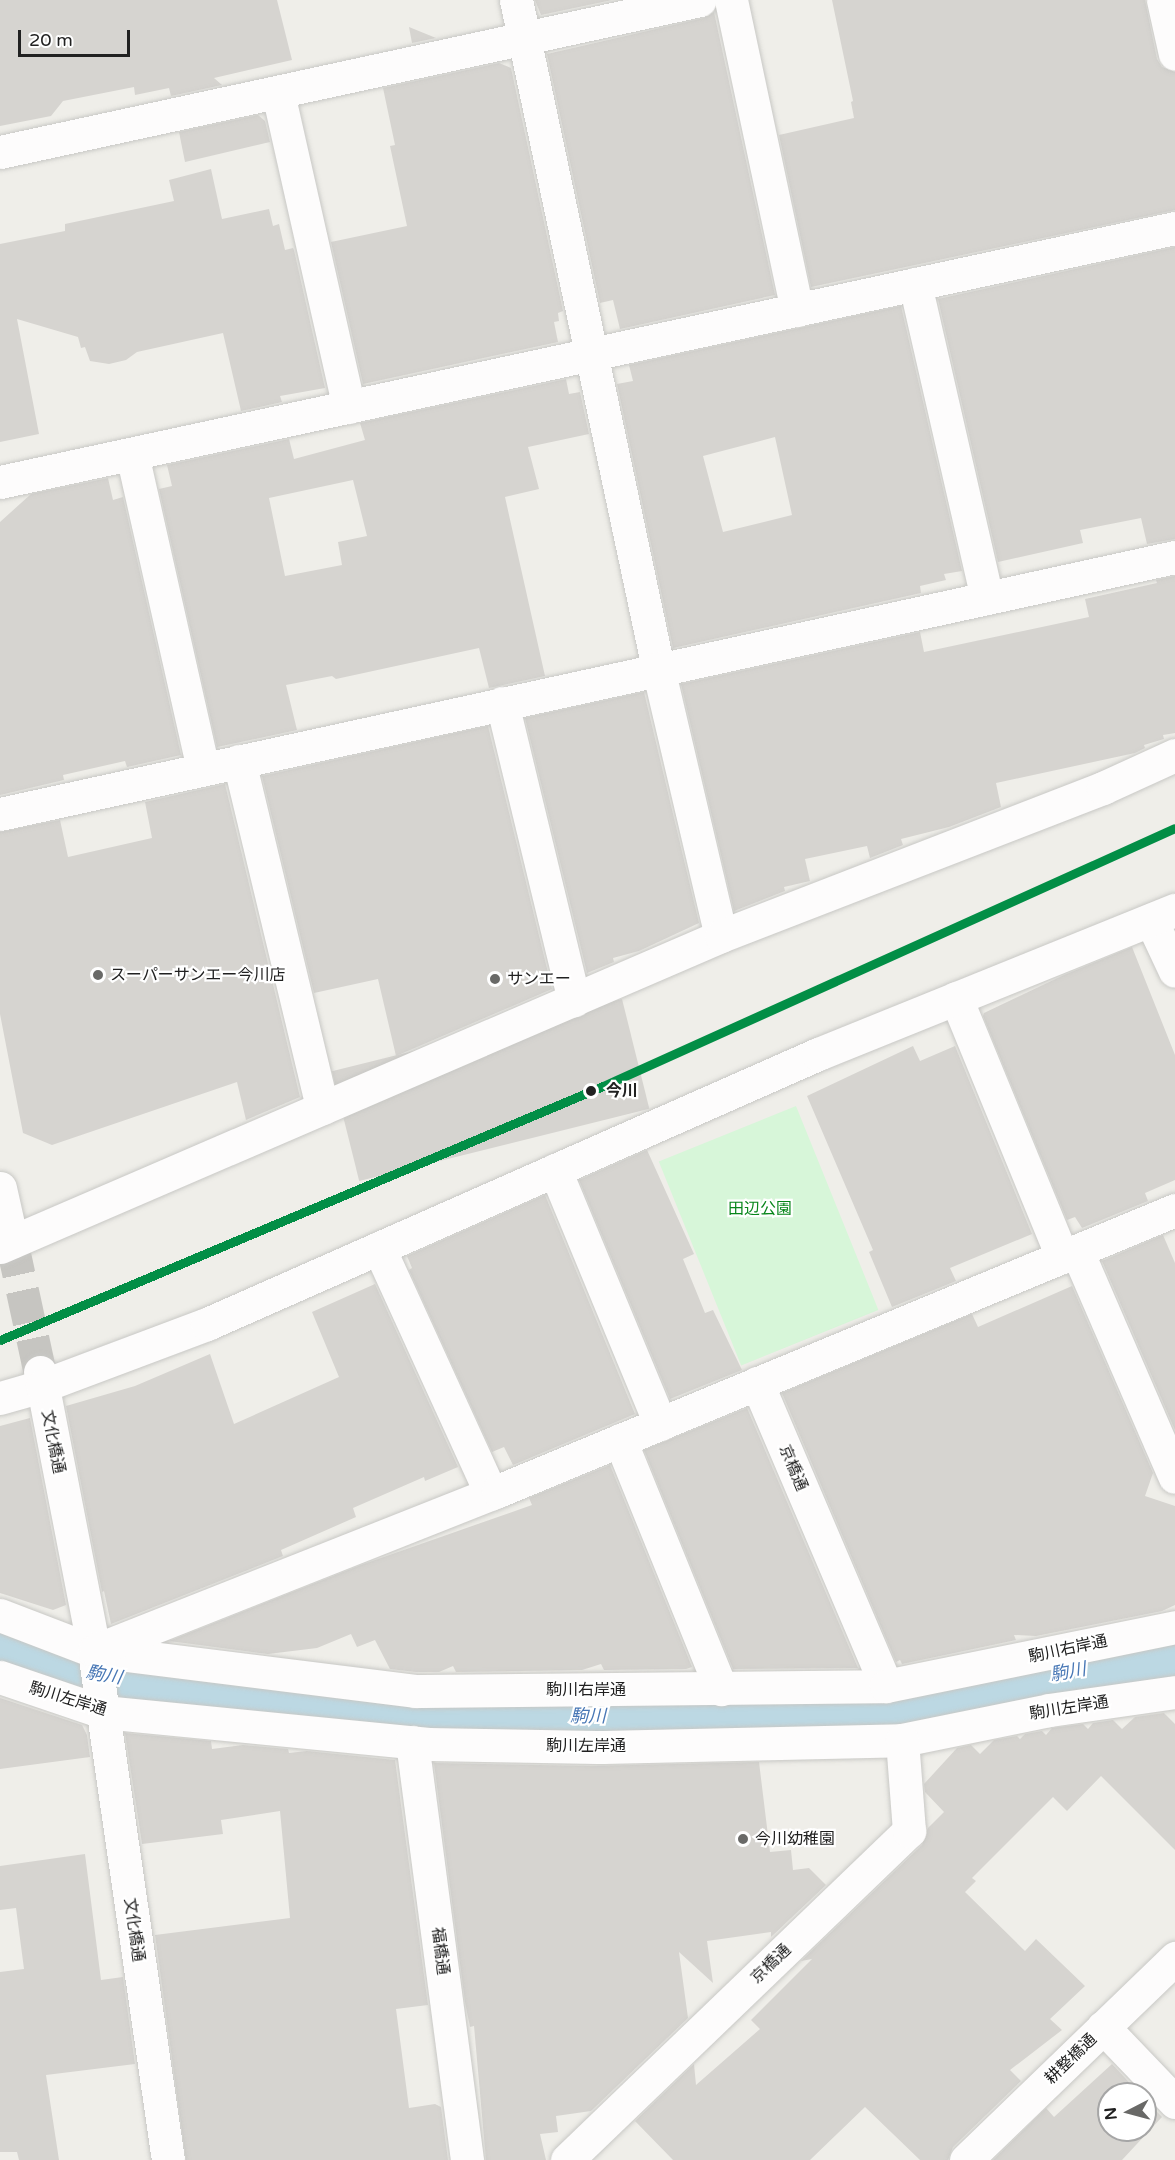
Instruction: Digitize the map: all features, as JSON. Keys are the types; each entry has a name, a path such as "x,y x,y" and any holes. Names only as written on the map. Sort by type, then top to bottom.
{"street":[{"path":"516,0 658,668 721,936"},
{"path":"0,152 700,0"},
{"path":"732,0 797,310"},
{"path":"1163,0 1175,54"},
{"path":"278,93 349,407"},
{"path":"0,482 1175,228"},
{"path":"915,284 987,598"},
{"path":"132,454 203,769"},
{"path":"0,814 658,668 1175,557"},
{"path":"502,703 574,1000"},
{"path":"0,1188 6,1244 721,936 1103,788 1175,755"},
{"path":"239,761 322,1108"},
{"path":"0,1398 41,1379 207,1324 818,1054 1163,915 1175,971"},
{"path":"956,998 1070,1254 1175,1477"},
{"path":"555,1170 660,1424"},
{"path":"94,1652 491,1494 1175,1210"},
{"path":"379,1248 491,1494"},
{"name":"文化橋通","path":"41,1379 94,1652 168,2160"},
{"name":"京橋通","path":"757,1383 885,1686"},
{"path":"620,1440 721,1689"},
{"name":"駒川右岸通","path":"0,1615 94,1652 414,1691 885,1686 1175,1627"},
{"name":"駒川左岸通","path":"0,1677 102,1706 412,1742 603,1747 902,1740 1049,1710 1175,1692"},
{"name":"京橋通","path":"567,2160 909,1831 902,1740"},
{"name":"福橋通","path":"412,1742 467,2160"},
{"name":"耕整橋通","path":"966,2160 1175,1958"},
{"path":"1103,2028 1175,2102"}],"green space":[{"name":"田辺公園","path":"796,1106 878,1310 741,1365 659,1161"}],"building":[{"path":"0,0 277,0 292,60 214,78 222,85 171,96 169,88 135,95 134,87 63,101 51,116 0,126"},
{"path":"535,0 612,0 541,15"},
{"path":"832,0 1145,0 1157,59 1162,67 1175,72 1175,210 811,287 779,135 854,118 851,102 853,101"},
{"path":"714,12 775,295 620,329 613,300 600,303 547,54 704,18"},
{"path":"409,27 436,38 412,43"},
{"path":"499,63 511,68 563,311 558,313 559,321 554,322 558,342 363,384 331,242 407,226 390,146 395,145 383,88"},
{"path":"258,115 265,121 270,142 185,162 179,132"},
{"path":"211,169 222,219 269,209 273,226 279,224 285,250 293,248 325,388 280,396 282,402 241,411 223,333 137,352 126,360 109,364 90,361 85,347 81,348 78,337 17,319 39,434 0,442 0,244 65,231 65,224 174,201 169,180"},
{"path":"1175,247 1175,539 1147,544 1141,518 1080,530 1083,543 998,562 938,299"},
{"path":"901,306 962,571 944,574 946,580 920,586 921,593 673,648 617,384 633,381 629,365","holes":["775,437 792,515 723,532 703,456"]},
{"path":"566,379 569,394 580,392 589,434 528,447 539,489 505,497 545,676 489,688 479,648 336,679 332,676 286,685 297,730 217,747 159,489 172,486 167,465 289,439 294,459 365,440 360,423","holes":["353,480 367,536 338,542 342,565 285,576 269,498"]},
{"path":"108,478 113,500 123,497 181,755 127,767 125,761 63,775 64,780 0,795 0,522 31,494"},
{"path":"1175,576 1175,733 1163,735 1164,739 1144,745 1145,748 1135,753 996,783 1001,807 949,827 901,839 903,845 870,858 867,846 805,859 810,881 784,887 785,891 734,911 681,684 920,632 924,652 1089,617 1085,599 1157,583 1156,580"},
{"path":"644,692 699,923 639,951 613,958 614,962 587,973 525,718"},
{"path":"488,726 552,989 396,1056 378,979 314,993 262,776"},
{"name":"スーパーサンエー今川店","path":"225,784 300,1097 246,1120 237,1082 52,1145 23,1133 0,1014 0,832 60,820 68,857 152,838 145,802"},
{"path":"1132,947 1175,1055 1175,1180 1145,1193 1148,1201 1082,1228 1075,1217 1067,1220 983,1016 984,1013 1064,975"},
{"path":"622,999 649,1109 359,1181 332,1071"},
{"path":"913,1046 920,1061 955,1046 1032,1234 950,1268 956,1281 892,1307 869,1252 873,1250 807,1096"},
{"path":"647,1150 694,1254 683,1259 705,1313 713,1310 742,1370 670,1399 579,1180"},
{"path":"545,1195 635,1414 513,1465 504,1447 492,1452 409,1270 412,1268 407,1256"},
{"path":"1163,1235 1175,1263 1175,1430 1102,1261"},
{"path":"375,1284 458,1467 425,1481 424,1477 353,1508 356,1517 281,1550 283,1556 111,1624 104,1591 102,1592 66,1406 135,1386 210,1354 234,1424 339,1377 312,1312"},
{"path":"1072,1286 1153,1473 1145,1496 1175,1506 1175,1605 1162,1611 1036,1636 1014,1635 1016,1640 902,1664 900,1660 896,1662 782,1393 972,1314 978,1327"},
{"path":"747,1408 858,1668 733,1669 644,1450"},
{"path":"30,1418 66,1605 53,1610 0,1593 0,1426"},
{"path":"610,1465 692,1667 604,1670 601,1664 582,1670 456,1672 453,1666 439,1672 416,1672 390,1669 375,1640 357,1647 351,1634 317,1648 268,1654 169,1641 361,1565 532,1505 529,1498"},
{"path":"0,1698 82,1725 87,1735 90,1757 0,1769"},
{"path":"1164,1713 1175,1724 1175,1850 1101,1776 1067,1811 1053,1797 972,1878 976,1881 965,1892 1025,1951 1036,1939 1085,1986 1050,2019 1062,2030 1010,2070 1021,2081 953,2147 948,2160 920,2160 865,2107 810,2160 673,2160 635,2121 694,2064 696,2085 760,2029 751,2020 812,1959 801,1961 922,1845 928,1828 944,1812 925,1792 924,1784 957,1748 971,1745 980,1754 994,1740 1017,1736 1020,1739 1025,1734 1042,1731 1046,1735 1052,1728 1083,1724 1088,1729 1093,1723 1113,1720 1122,1729 1135,1717"},
{"path":"125,1733 211,1741 212,1749 243,1745 288,1749 289,1753 307,1751 395,1760 428,2005 396,2009 409,2108 435,2104 441,2107 448,2160 186,2160 155,1935 290,1918 280,1811 221,1820 223,1834 142,1844"},
{"path":"759,1762 770,1852 791,1850 793,1870 809,1868 826,1885 771,1937 771,1932 707,1941 713,1983 679,1952 688,2018 591,2111 556,2116 558,2132 540,2134 546,2160 486,2160 474,2026 470,2027 465,2002 434,1763 591,1766"},
{"path":"85,1854 101,1980 123,1977 135,2064 46,2075 59,2160 19,2160 17,2152 0,2152 0,1972 24,1969 16,1908 0,1910 0,1866"},
{"path":"1112,2064 1129,2082 1097,2082 1097,2142 1139,2142 1122,2160 993,2160 1046,2108 1054,2117"},
{"path":"1157,2112 1162,2117 1157,2122"}],"waterway":[{"name":"駒川","path":"0,1648 58,1666 138,1681 422,1717 893,1716 1062,1672 1175,1657"}],"tunnel":[{"path":"12,1242 40,1372"}],"transit line":[{"path":"0,1340 603,1086 1175,828"}],"place":[{"name":"スーパーサンエー今川店","path":"98,975"},
{"name":"サンエー","path":"495,979"},
{"name":"今川","path":"591,1091"},
{"name":"今川幼稚園","path":"743,1839"}]}
